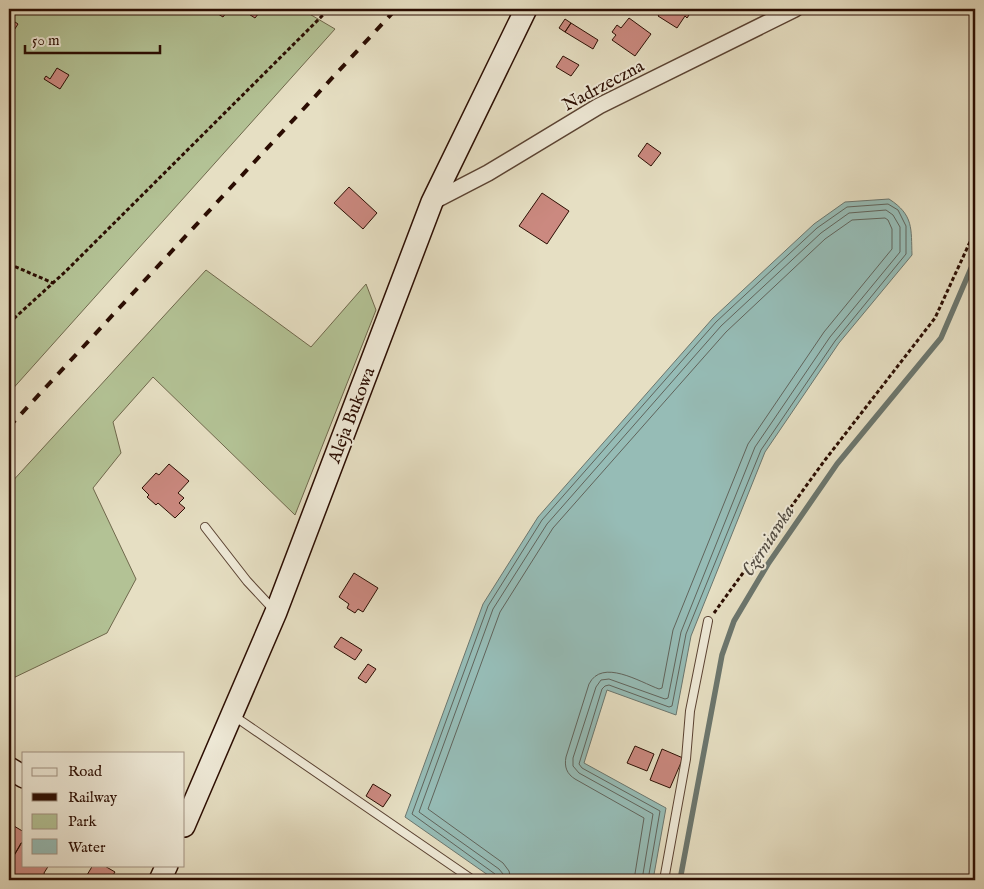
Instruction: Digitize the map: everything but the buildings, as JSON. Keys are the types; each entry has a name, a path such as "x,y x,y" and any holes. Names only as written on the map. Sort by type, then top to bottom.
{"street":[{"name":"Aleja Bukowa","path":"185,824 276,612 432,202 526,9"},
{"name":"Nadrzeczna","path":"432,202 488,172 599,106 795,9"},
{"path":"9,768 22,776"}],"lane":[{"path":"205,527 247,581 276,612"},
{"path":"664,880 686,759 690,711 708,621"},
{"path":"232,715 473,880"}],"path":[{"path":"9,324 53,283 329,9"},
{"path":"708,621 825,460 935,318 975,231"},
{"path":"9,264 53,283"}],"green space":[{"path":"9,9 301,9 335,29 9,393"},
{"path":"206,270 311,347 366,284 376,310 295,515 153,377 113,422 121,453 93,488 136,579 107,633 9,680 9,485"}],"water":[{"path":"889,199 903,211 910,223 912,255 839,343 765,452 691,636 676,715 607,690 584,763 666,808 653,880 495,880 405,817 483,604 538,517 713,318 814,224 845,202"}],"waterway":[{"name":"Czerniawka","path":"680,880 722,655 734,621 768,564 837,464 941,338 975,259"}],"railway":[{"path":"9,427 396,9"}]}
